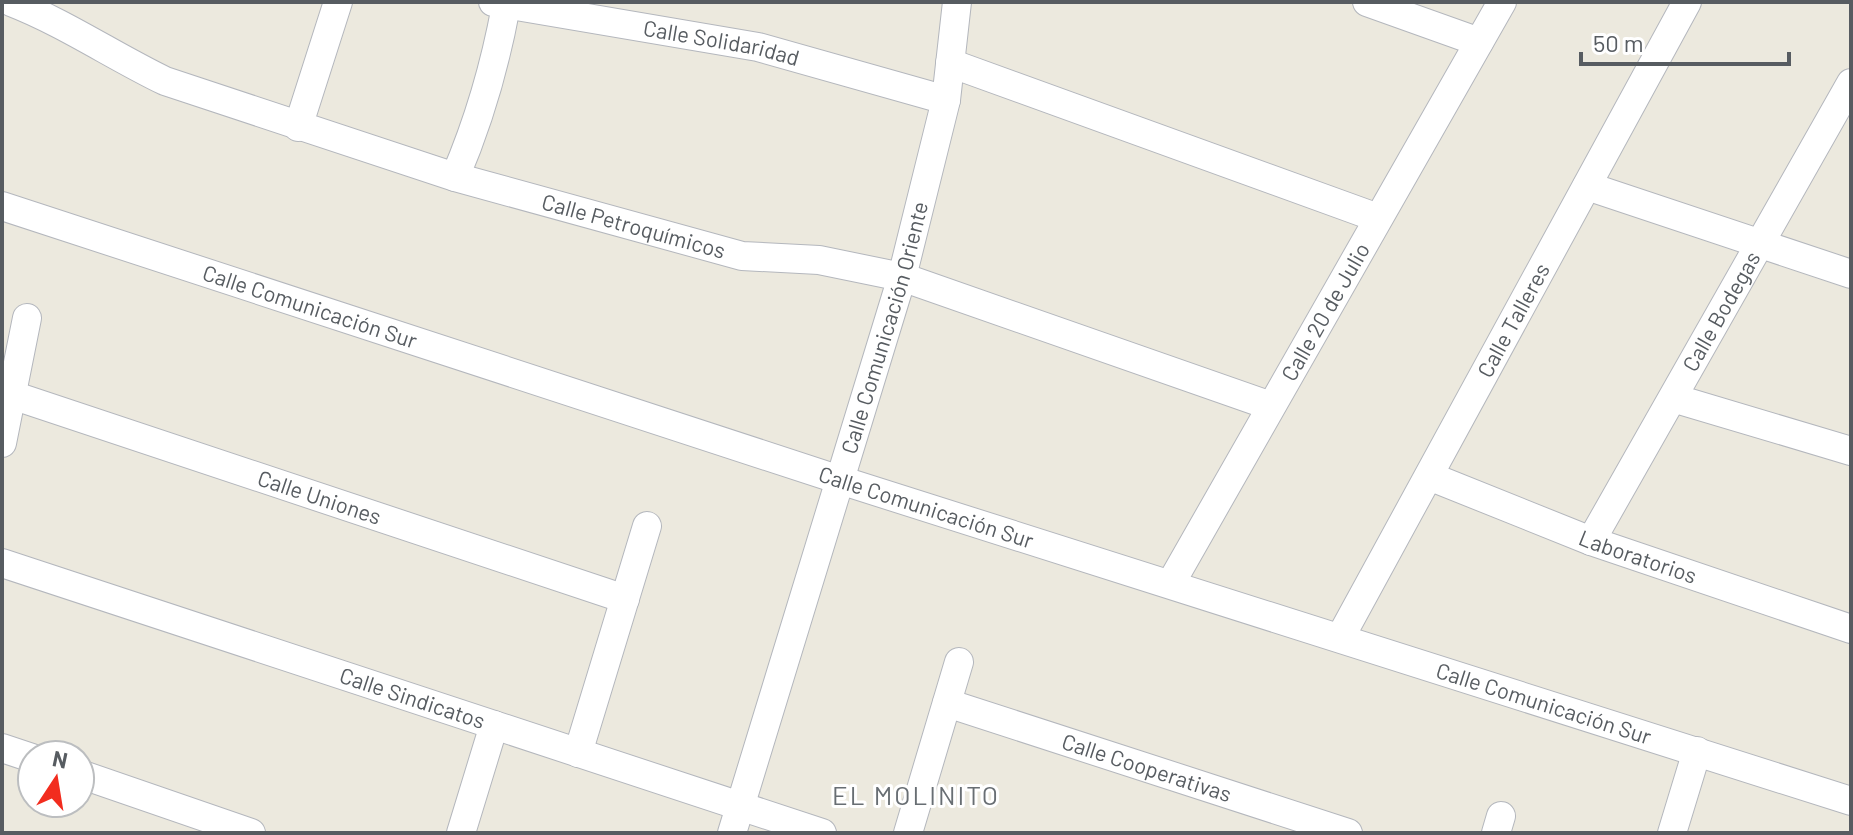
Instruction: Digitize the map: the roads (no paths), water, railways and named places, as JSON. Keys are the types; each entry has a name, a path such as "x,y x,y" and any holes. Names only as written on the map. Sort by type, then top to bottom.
{"street":[{"name":"Calle Petroquímicos","path":"11,2 43,15 165,81 298,127 455,177 742,256 819,260 902,277 1271,406"},
{"path":"298,127 338,2"},
{"name":"Calle Comunicación Oriente","path":"732,833 902,277 946,100 957,2"},
{"path":"1367,2 1479,42"},
{"name":"Calle 20 de Julio","path":"1171,583 1502,2"},
{"name":"Calle Talleres","path":"1340,638 1687,2"},
{"path":"455,177 478,122 495,65 499,4"},
{"name":"Calle Solidaridad","path":"499,4 758,47 946,100"},
{"path":"950,63 1378,218"},
{"name":"Calle Bodegas","path":"1591,541 1759,243 1847,97"},
{"path":"1587,186 1851,274"},
{"name":"Calle Comunicación Sur","path":"2,206 840,480 1850,798"},
{"path":"2,443 27,318"},
{"name":"Calle Uniones","path":"12,395 625,599"},
{"path":"1673,398 1851,451"},
{"name":"Laboratorios","path":"1429,476 1591,541 1851,629"},
{"path":"578,753 647,526"},
{"name":"Calle Sindicatos","path":"2,563 822,833"},
{"path":"908,833 959,662"},
{"name":"Calle Cooperativas","path":"947,703 1348,833"},
{"path":"461,833 494,725"},
{"path":"1672,833 1697,751"},
{"path":"96,780 251,833"}],"district":[{"name":"EL MOLINITO","path":"916,796"}]}
